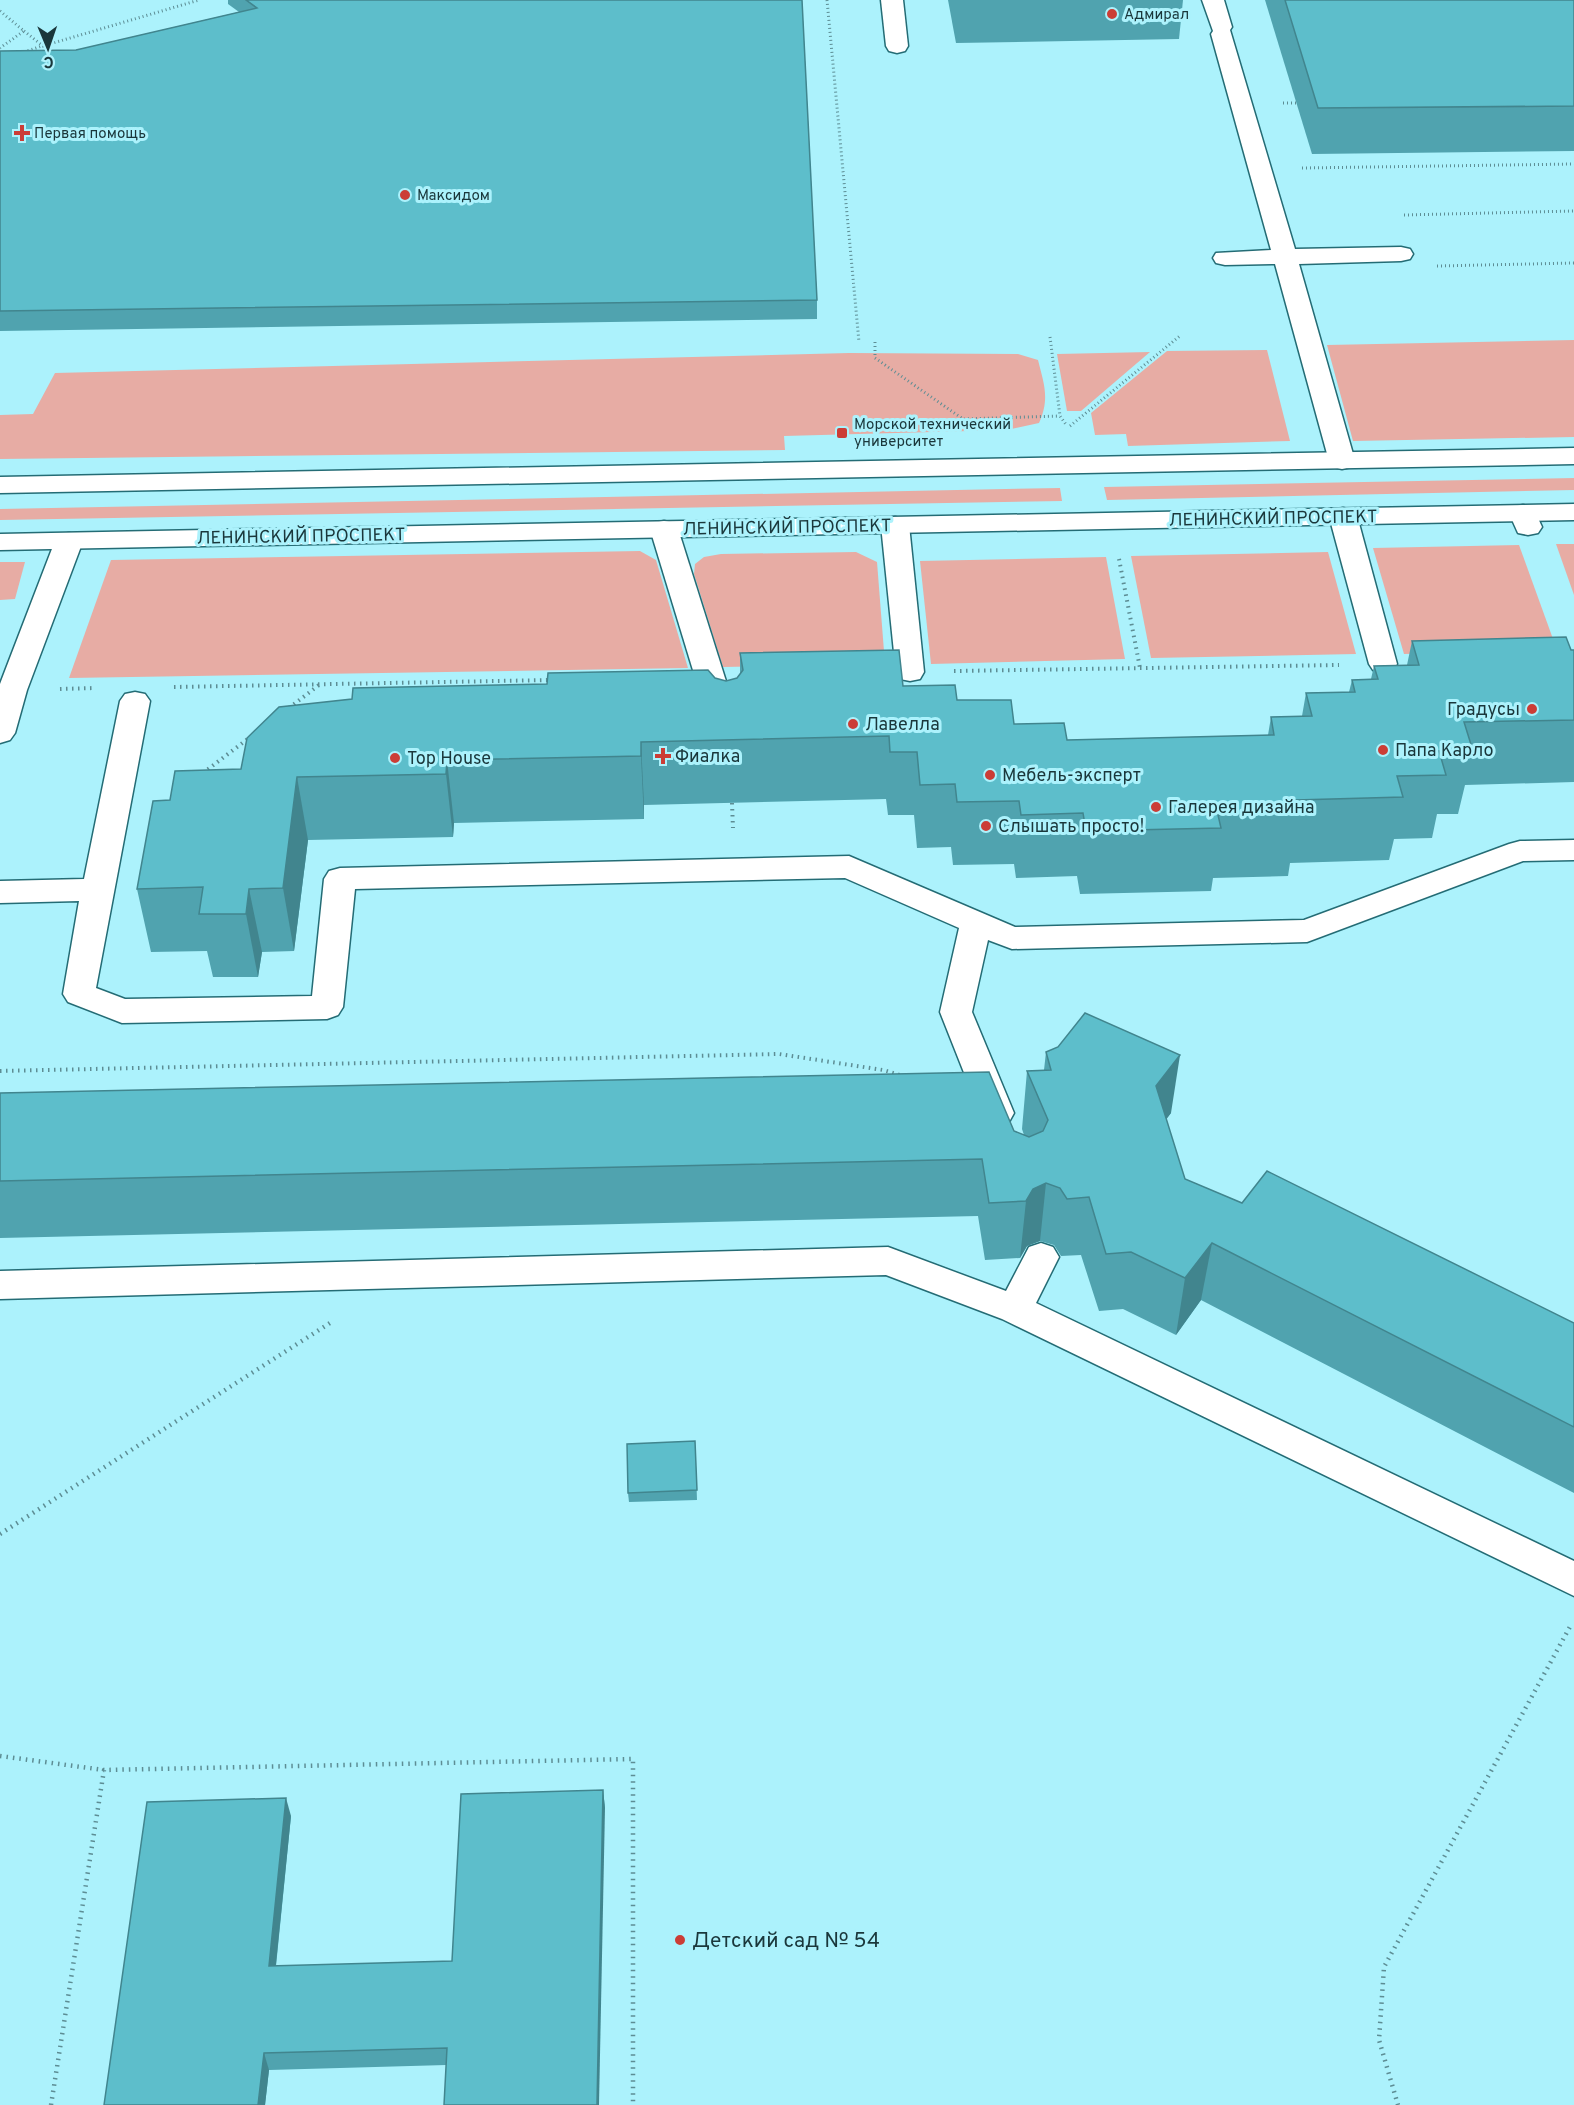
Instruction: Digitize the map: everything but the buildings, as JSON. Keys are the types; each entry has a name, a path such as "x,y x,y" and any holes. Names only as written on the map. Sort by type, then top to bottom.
{"main road":[{"path":"892,0 897,45"},
{"path":"1213,0 1342,461"},
{"path":"1225,258 1401,254"},
{"path":"0,485 1574,456"},
{"name":"ЛЕНИНСКИЙ ПРОСПЕКТ","path":"0,542 1343,516 1525,520 1574,512"},
{"path":"1343,516 1383,664"},
{"path":"895,525 910,672"},
{"path":"664,529 728,732"},
{"path":"0,733 12,690 69,541"},
{"path":"135,700 79,994 122,1011 327,1007 340,879 849,867 1012,938 1307,931 1520,851 1574,850"},
{"path":"0,892 97,890"},
{"path":"976,922 956,1012 1006,1135"},
{"path":"1015,1309 1041,1257"},
{"path":"0,1286 888,1261 1015,1309 1574,1579"}],"path":[{"path":"22,52 198,0"},
{"path":"827,0 859,342"},
{"path":"1,13 43,46"},
{"path":"0,48 24,31"},
{"path":"1277,103 1296,103"},
{"path":"1260,168 1574,164"},
{"path":"1403,215 1574,211"},
{"path":"1427,266 1574,263"},
{"path":"1050,337 1060,416 1068,428 1181,335"},
{"path":"874,342 875,358 963,419 1060,416"},
{"path":"1119,557 1140,668"},
{"path":"910,672 1383,664"},
{"path":"165,687 555,680"},
{"path":"283,712 319,684"},
{"path":"12,690 106,688"},
{"path":"201,775 255,733"},
{"path":"0,1071 779,1054 883,1070 905,1077"},
{"path":"0,1534 342,1314"},
{"path":"1398,2105 1379,2040 1384,1967 1574,1620"},
{"path":"0,1756 104,1770 633,1759 633,2105"},
{"path":"51,2105 104,1770"}],"shaded area":[{"path":"1574,340 1574,437 1353,441 1327,345"},
{"path":"1267,350 1290,441 1128,446 1126,434 1095,435 1091,413 1167,351"},
{"path":"1150,352 1081,411 1067,411 1057,354"},
{"path":"849,353 1018,354 1038,360 1045,392 1039,423 1007,430 784,436 785,450 0,459 0,415 33,414 55,373"},
{"path":"1574,478 1574,490 1107,500 1104,487"},
{"path":"1060,488 1062,501 0,520 0,509"},
{"path":"1556,544 1574,544 1574,595"},
{"path":"1519,545 1557,650 1404,654 1373,548"},
{"path":"640,551 656,560 688,668 69,678 111,560"},
{"path":"856,552 877,562 885,664 723,667 694,574 695,564 704,557 721,554"},
{"path":"1328,552 1356,654 1151,658 1131,556"},
{"path":"1106,557 1125,659 931,664 920,561"},
{"path":"0,562 25,562 15,599 0,600"}],"place":[{"name":"Адмирал","path":"1112,14"},
{"name":"Первая помощь","path":"22,133"},
{"name":"Максидом","path":"405,195"},
{"name":"Морской технический университет","path":"842,433"},
{"name":"Градусы","path":"1532,709"},
{"name":"Лавелла","path":"853,724"},
{"name":"Папа Карло","path":"1383,750"},
{"name":"Фиалка","path":"663,756"},
{"name":"Top House","path":"395,758"},
{"name":"Мебель-эксперт","path":"990,775"},
{"name":"Галерея дизайна","path":"1156,807"},
{"name":"Слышать просто!","path":"986,826"},
{"name":"Детский сад № 54","path":"680,1940"}]}
